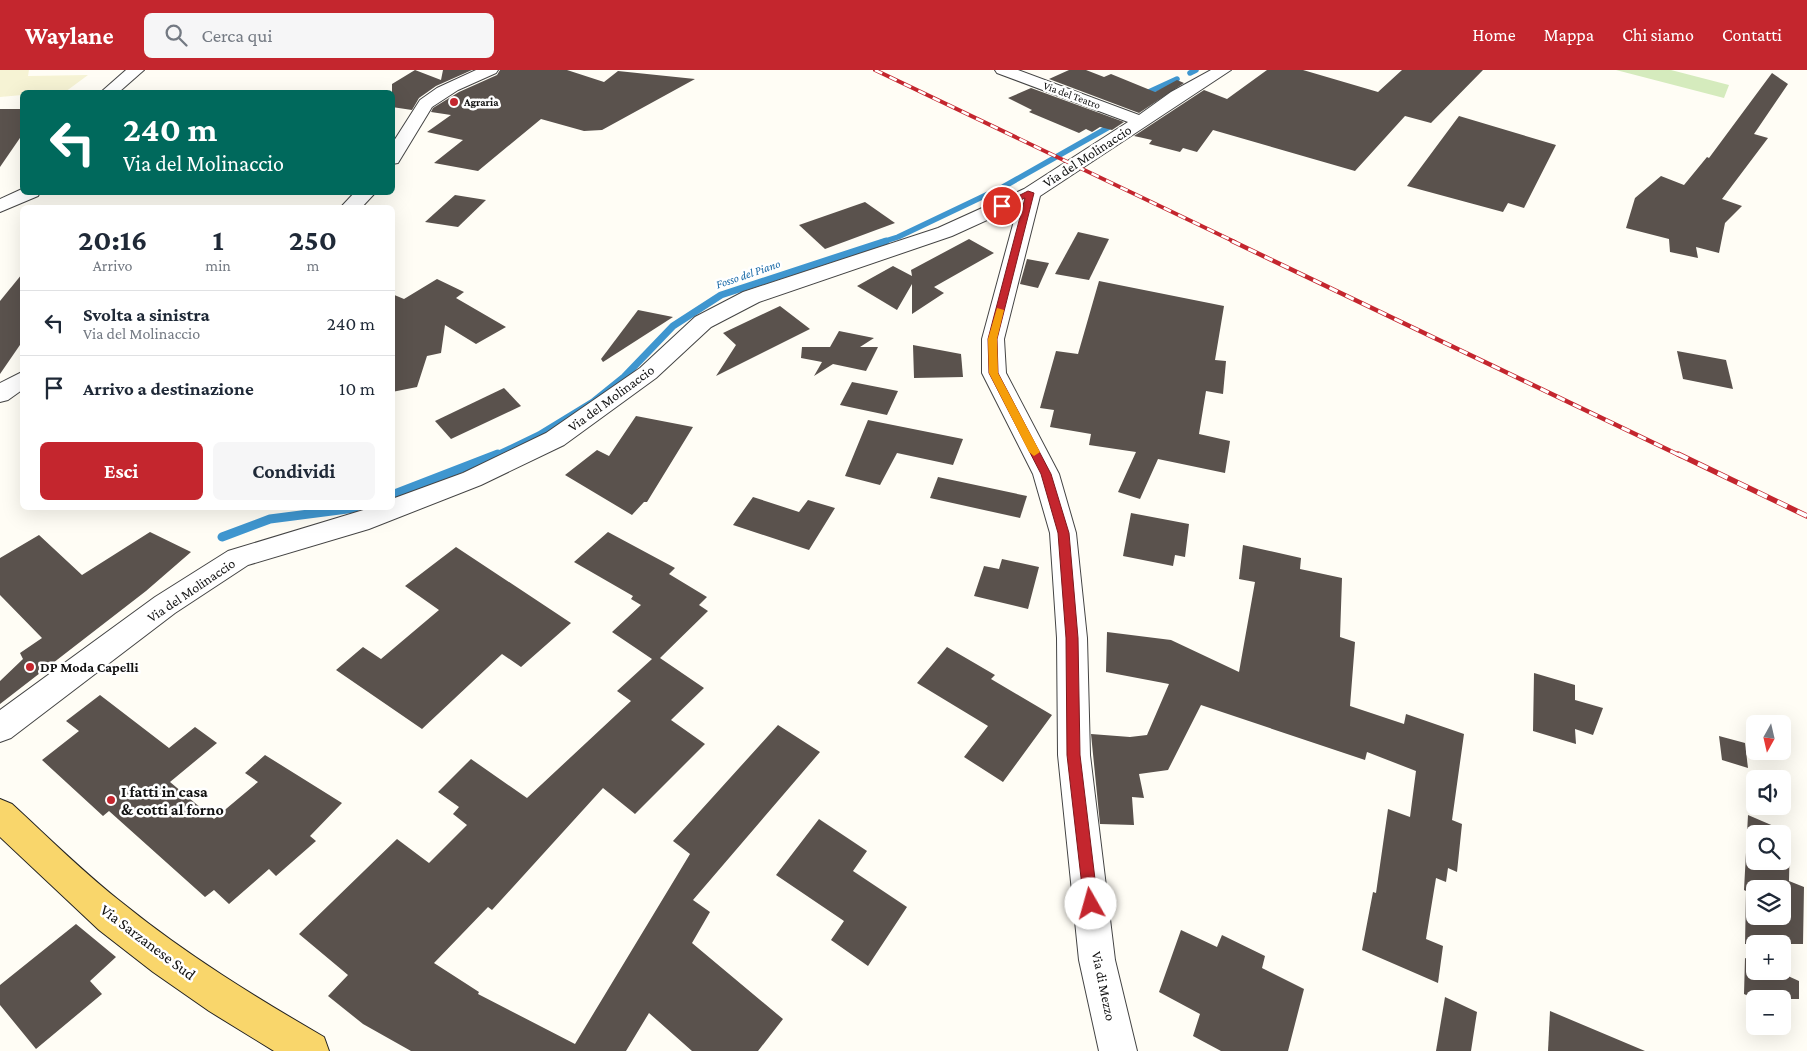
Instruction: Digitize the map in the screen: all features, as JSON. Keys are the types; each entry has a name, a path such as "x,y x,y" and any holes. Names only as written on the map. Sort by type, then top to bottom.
{"main road":[{"name":"Via Sarzanese Sud","path":"0,815 86,896 164,957 304,1050"}],"street":[{"path":"111,90 136,70"},
{"path":"395,154 420,110 432,99 457,84 490,70"},
{"name":"Via del Teatro","path":"1003,70 1140,121"},
{"name":"Via del Molinaccio","path":"395,509 472,479 555,439 648,373 703,322 752,297 945,232 1030,193 1105,146 1140,121 1223,70"},
{"name":"Via di Mezzo","path":"1030,193 993,339 994,373 1046,474 1063,533 1072,638 1074,755 1097,960 1118,1051"},
{"path":"0,206 24,195"},
{"path":"352,205 364,195"},
{"path":"974,218 1003,227 1019,237"},
{"path":"0,394 20,381"},
{"name":"Via del Molinaccio","path":"0,728 165,605 238,558 360,522 391,510"}],"shaded area":[{"path":"0,70 29,70 28,76 88,75 68,90 20,90 20,95 0,97"}],"green space":[{"path":"1616,70 1671,70 1729,85 1724,98"}],"building":[{"path":"415,70 441,80 443,70 472,70 436,86 419,98 412,110 395,107 395,90 392,90 392,84"},
{"path":"500,70 567,70 604,82 618,71 695,79 602,130 584,131 541,119 478,171 434,163 463,140 427,132 451,115 431,112 433,108 459,92 497,75"},
{"path":"1069,70 1086,70 1104,77 1111,74 1155,92 1177,80 1184,83 1139,113 1049,79"},
{"path":"1267,70 1303,70 1378,92 1402,70 1483,70 1431,123 1405,116 1355,171 1213,130 1197,152 1183,148 1180,152 1149,144 1152,140 1134,136 1204,90 1227,99"},
{"path":"1772,73 1788,84 1754,134 1768,138 1722,199 1742,206 1725,223 1719,253 1696,247 1698,258 1670,252 1669,239 1626,228 1635,198 1661,176 1684,185 1707,157 1709,158"},
{"path":"1031,88 1124,122 1112,130 1100,127 1092,132 1086,129 1079,133 1029,112 1032,110 1008,98"},
{"path":"0,109 20,109 20,138 0,167"},
{"path":"1459,116 1556,145 1524,208 1508,203 1503,212 1407,186"},
{"path":"455,195 486,200 458,227 425,222"},
{"path":"865,202 895,223 825,249 799,225"},
{"path":"1078,232 1109,239 1089,280 1055,274"},
{"path":"969,239 994,253 934,287 944,293 912,314 912,284 897,310 857,286 893,266 912,276 911,270"},
{"path":"1027,259 1049,263 1038,288 1020,284"},
{"path":"20,276 20,345 0,374 0,301"},
{"path":"437,279 464,292 456,298 506,327 476,344 445,325 441,353 427,356 417,387 395,391 395,295 404,299"},
{"path":"1099,281 1224,306 1215,360 1226,361 1223,394 1206,391 1199,434 1230,441 1225,473 1158,459 1140,499 1118,492 1136,452 1089,445 1091,434 1050,427 1054,410 1040,408 1056,351 1078,354"},
{"path":"780,306 810,329 716,376 736,345 723,333"},
{"path":"638,310 673,317 603,362 601,359"},
{"path":"839,331 874,338 860,347 878,347 866,371 833,364 814,376 822,362 801,358 802,347 830,347"},
{"path":"913,345 961,354 963,377 914,378"},
{"path":"1677,351 1726,360 1733,389 1683,379"},
{"path":"852,382 898,391 887,415 840,405"},
{"path":"504,388 521,406 451,439 435,421"},
{"path":"636,416 693,427 647,502 644,502 632,515 565,475 597,450 609,456"},
{"path":"868,420 963,439 953,465 897,453 880,485 845,476"},
{"path":"938,477 1027,496 1020,518 930,498"},
{"path":"753,497 799,512 808,500 835,508 809,550 733,525"},
{"path":"1131,513 1189,524 1185,557 1175,555 1173,566 1123,556"},
{"path":"150,532 191,552 146,591 0,704 0,681 23,659 20,653 42,638 0,595 0,558 39,535 82,575"},
{"path":"608,532 675,568 669,574 707,597 699,605 708,611 660,658 704,688 671,720 705,744 635,814 603,788 492,910 488,907 434,963 479,992 478,994 575,1044 690,854 673,841 778,725 820,752 693,900 710,912 692,943 783,1019 758,1051 692,1051 649,1013 626,1051 411,1051 363,1024 328,996 348,975 299,934 397,839 429,863 467,825 453,814 459,807 438,792 471,759 527,798 631,701 617,691 652,659 612,632 641,605 631,599 633,596 574,562"},
{"path":"1243,545 1301,558 1300,569 1342,578 1340,637 1355,642 1350,706 1404,724 1406,714 1464,734 1452,820 1462,824 1457,872 1448,868 1446,882 1436,878 1426,939 1443,946 1438,983 1362,950 1373,892 1376,893 1388,809 1410,817 1416,771 1367,752 1365,760 1201,705 1168,770 1139,774 1144,798 1132,797 1134,825 1100,824 1091,734 1130,737 1147,735 1169,684 1106,672 1107,632 1171,640 1239,672 1255,582 1239,579"},
{"path":"456,547 571,623 521,667 502,654 422,729 336,670 363,647 381,659 439,610 405,586"},
{"path":"1002,559 1039,567 1028,609 974,596 984,566 999,569"},
{"path":"947,647 995,675 991,679 1052,715 1003,782 964,757 988,726 917,683"},
{"path":"1534,673 1575,685 1575,700 1603,708 1593,735 1575,729 1576,744 1533,731"},
{"path":"100,695 169,748 195,727 217,743 170,782 214,819 258,782 245,773 265,755 342,803 310,836 316,841 276,876 269,869 229,904 214,890 205,897 109,811 103,816 42,760 79,731 66,721"},
{"path":"1719,736 1745,743 1748,768 1722,760"},
{"path":"1748,815 1771,825 1747,825"},
{"path":"819,819 867,851 853,871 907,907 868,966 831,940 844,921 776,875"},
{"path":"1746,852 1746,870 1789,870 1789,880 1746,880 1746,891 1744,890"},
{"path":"1791,882 1804,887 1803,944 1791,944 1791,935 1746,935 1745,944 1746,891 1746,925 1791,925"},
{"path":"76,924 116,957 90,981 102,994 36,1049 0,1005 0,985"},
{"path":"1181,930 1217,947 1222,935 1265,956 1262,968 1304,989 1288,1051 1221,1051 1193,1036 1200,1014 1159,992"},
{"path":"1745,958 1746,980 1791,980 1791,977 1799,981 1799,999 1791,999 1791,990 1746,990 1746,995 1744,994"},
{"path":"1445,997 1477,1012 1471,1051 1436,1051"},
{"path":"1550,1011 1645,1051 1548,1051"}],"waterway":[{"name":"Fosso del Piano","path":"1190,73 1196,70"},
{"name":"Fosso del Piano","path":"1140,96 1177,79"},
{"name":"Fosso del Piano","path":"882,242 898,237 1003,187 1109,127"},
{"name":"Fosso del Piano","path":"495,456 539,435 593,402 624,377 673,326 721,295 886,241"},
{"name":"Fosso del Piano","path":"395,494 498,454"},
{"name":"Fosso del Piano","path":"222,537 270,519 340,510"}],"railway":[{"path":"875,70 1235,242"},
{"path":"1232,241 1681,456"},
{"path":"1678,454 1807,516"}],"slow traffic":[{"path":"1000,310 993,339 994,373 1034,452"}],"place":[{"name":"Agraria","path":"454,102"},
{"name":"DP Moda Capelli","path":"30,667"},
{"name":"I fatti in casa & cotti al forno","path":"111,800"}],"route":[{"path":"1002,206 1030,193 993,339 994,373 1046,474 1063,533 1072,638 1074,755 1091,904"}]}
